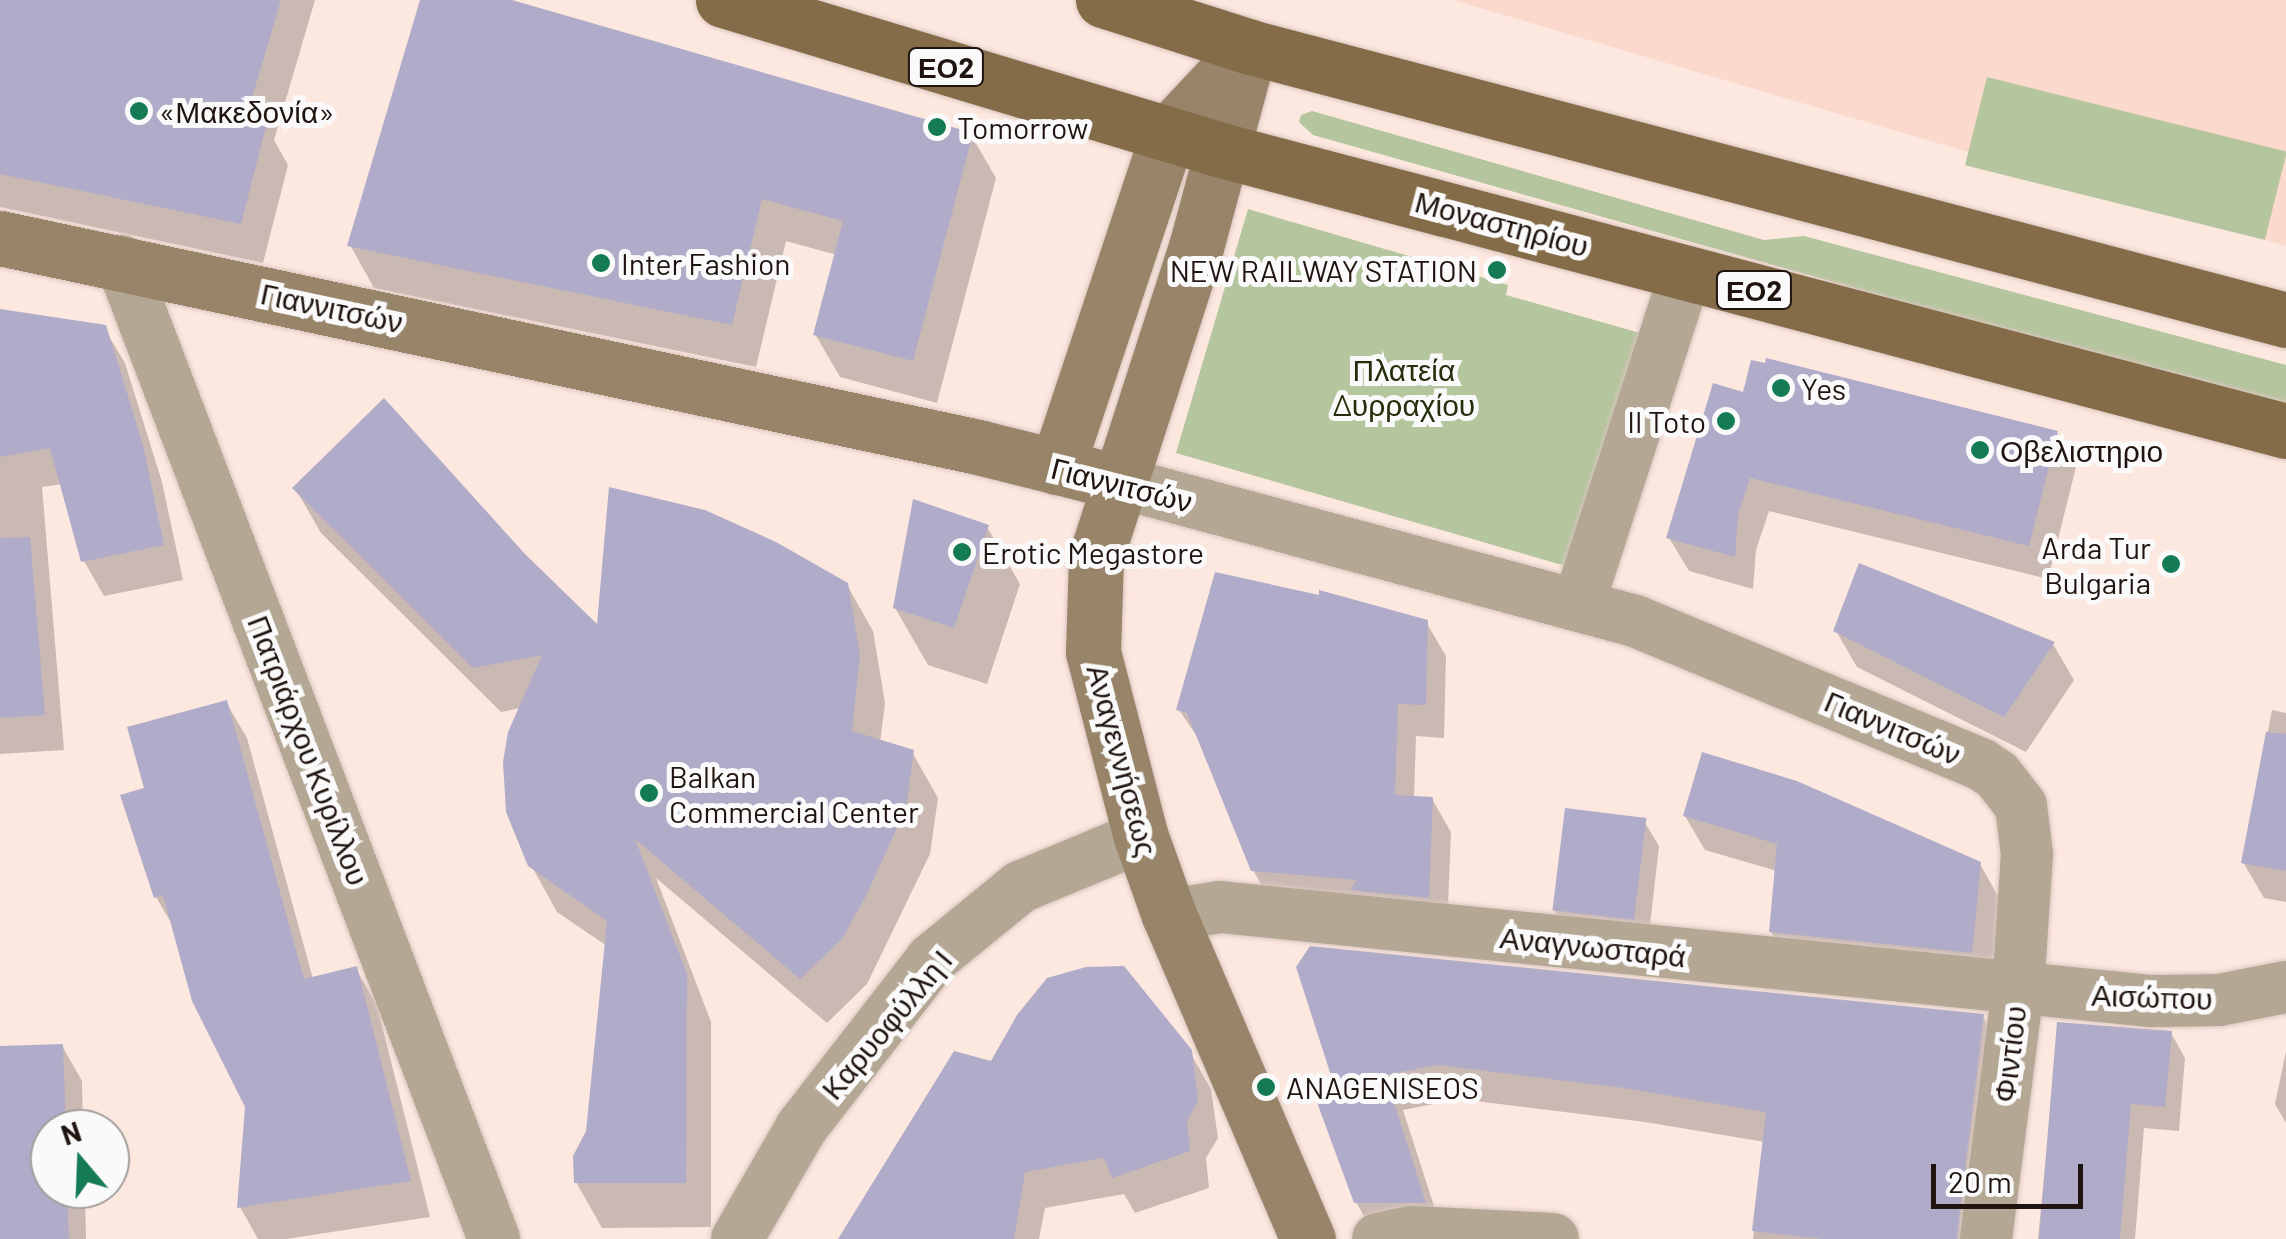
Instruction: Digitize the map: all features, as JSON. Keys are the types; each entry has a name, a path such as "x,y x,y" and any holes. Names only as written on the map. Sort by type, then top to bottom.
{"main road":[{"name":"Μοναστηρίου","path":"723,0 1221,150 2286,431"},
{"path":"1103,0 1250,47 2286,320"},
{"path":"1057,467 1168,134 1250,47"},
{"name":"Αναγεννήσεως","path":"1250,47 1196,247 1096,558 1093,652 1141,837 1168,915 1308,1239"},
{"name":"Γιαννιτσών","path":"0,238 122,261 1118,482"}],"street":[{"name":"Πατριάρχου Κυρίλλου","path":"122,261 494,1239"},
{"path":"1580,603 1686,272"},
{"name":"Γιαννιτσών","path":"1118,482 1580,603 1680,637 1982,765 1997,775 2021,806 2026,826 2018,989"},
{"name":"Καρυοφύλλη Ι","path":"737,1239 801,1128 932,959 1020,888 1141,837"},
{"name":"Αναγνωσταρά","path":"1168,915 1220,907 2018,989"},
{"name":"Αισώπου","path":"2018,989 2184,1002 2286,987"},
{"name":"Φιντίου","path":"1986,1239 2018,989"},
{"path":"1378,1239 1412,1232 1552,1239"}],"shaded area":[{"path":"1453,0 2286,0 2286,246"}],"green space":[{"path":"1987,77 2286,152 2265,240 1965,165"},
{"path":"1312,111 1764,240 1804,236 2286,365 2286,410 1313,135 1299,122 1301,115"},
{"name":"Πλατεία Δυρραχίου","path":"1248,209 1508,285 1506,295 1654,337 1586,572 1176,453"}],"building":[{"name":"«Μακεδονία»","path":"0,0 281,0 246,118 267,123 241,224 0,174"},
{"path":"420,0 512,0 973,133 913,361 813,335 843,221 762,199 732,325 347,246"},
{"path":"0,309 106,325 143,445 164,545 81,562 50,448 0,457"},
{"path":"1766,358 2058,431 2029,546 1750,478 1738,515 1735,557 1666,538 1713,383 1743,392 1751,360 1765,363"},
{"name":"Balkan Commercial Center","path":"384,398 525,554 597,624 609,487 705,510 776,542 848,583 860,656 852,731 914,750 906,808 867,894 842,939 800,979 635,839 687,974 686,1183 574,1183 573,1156 586,1131 607,921 528,866 506,812 503,762 508,732 542,655 473,668 292,488"},
{"path":"913,499 989,525 954,628 893,608"},
{"path":"30,537 45,715 0,718 0,538"},
{"path":"1859,563 2055,642 2004,717 1833,631"},
{"path":"1215,572 1319,595 1319,590 1428,620 1426,705 1398,704 1395,795 1433,797 1429,898 1350,890 1357,880 1251,871 1187,713 1176,710"},
{"path":"227,700 304,979 357,966 411,1181 237,1208 245,1107 192,1001 163,895 154,898 120,795 144,788 127,727"},
{"path":"2266,732 2286,734 2286,871 2241,863"},
{"path":"1702,752 1797,781 1981,862 1972,953 1769,932 1777,844 1683,816"},
{"path":"1565,808 1646,818 1634,920 1552,910"},
{"path":"1310,946 1984,1014 1957,1239 1823,1239 1752,1231 1766,1112 1624,1088 1438,1065 1385,1075 1426,1203 1354,1203 1315,1097 1336,1091 1296,967"},
{"path":"1124,966 1192,1050 1198,1101 1187,1121 1190,1151 1112,1178 1104,1158 1025,1172 1014,1239 838,1239 954,1051 991,1061 1017,1015 1047,978 1086,967"},
{"path":"2057,1022 2172,1031 2165,1107 2131,1104 2120,1239 2039,1239"},
{"path":"63,1044 65,1109 30,1109 30,1209 68,1209 69,1239 0,1239 0,1046"}],"place":[{"name":"«Μακεδονία»","path":"139,111"},
{"name":"Tomorrow","path":"937,127"},
{"name":"Inter Fashion","path":"601,263"},
{"name":"NEW RAILWAY STATION","path":"1497,270"},
{"name":"Yes","path":"1781,388"},
{"name":"Il Toto","path":"1726,421"},
{"name":"Οβελιστηριο","path":"1980,450"},
{"name":"Erotic Megastore","path":"962,552"},
{"name":"Arda Tur Bulgaria","path":"2171,564"},
{"name":"Balkan Commercial Center","path":"649,793"},
{"name":"ANAGENISEOS","path":"1266,1087"}]}
